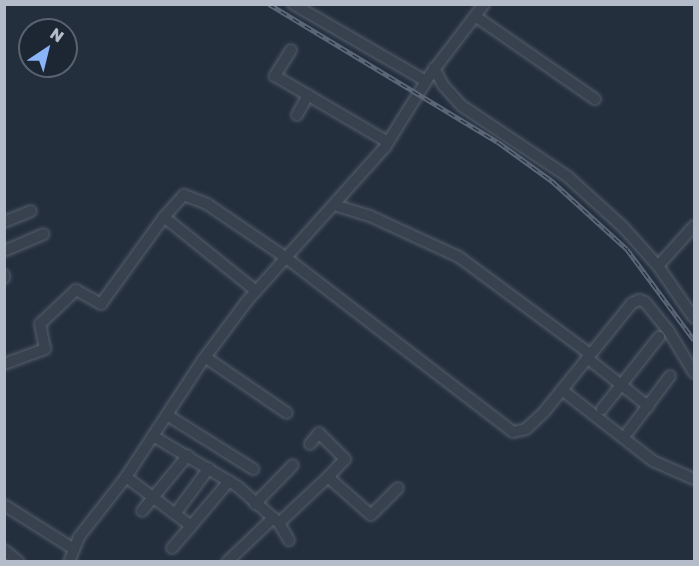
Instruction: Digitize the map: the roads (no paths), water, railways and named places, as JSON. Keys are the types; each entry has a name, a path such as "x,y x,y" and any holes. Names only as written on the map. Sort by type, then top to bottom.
{"street":[{"path":"293,4 426,81"},
{"path":"69,561 74,549 126,477 205,357 256,291 388,142 435,68 484,4"},
{"path":"475,16 595,99"},
{"path":"291,50 275,75 388,142"},
{"path":"435,68 443,86 462,106 568,177 624,227 658,266 694,318"},
{"path":"297,114 308,95"},
{"path":"4,364 45,349 40,324 76,290 101,304 164,217 184,195 207,204 285,257 513,432 526,429 562,390 632,303 639,300 645,302 668,330 694,373"},
{"path":"334,205 370,216 459,256 589,356 648,406"},
{"path":"4,222 32,211"},
{"path":"164,217 256,291"},
{"path":"658,266 694,225"},
{"path":"4,251 44,234"},
{"path":"602,410 659,337"},
{"path":"205,357 287,413"},
{"path":"628,432 670,376"},
{"path":"562,390 652,461 694,479"},
{"path":"167,415 253,469"},
{"path":"227,561 328,477 345,459 319,434 310,444"},
{"path":"153,436 230,481 276,521 289,540"},
{"path":"142,511 188,455"},
{"path":"255,504 293,465"},
{"path":"175,514 209,468"},
{"path":"126,477 191,526"},
{"path":"328,477 371,515 398,488"},
{"path":"172,548 230,481"},
{"path":"4,505 74,549"},
{"path":"4,550 19,561"}],"railway":[{"path":"269,4 498,142 552,181 627,249 694,340"}]}
